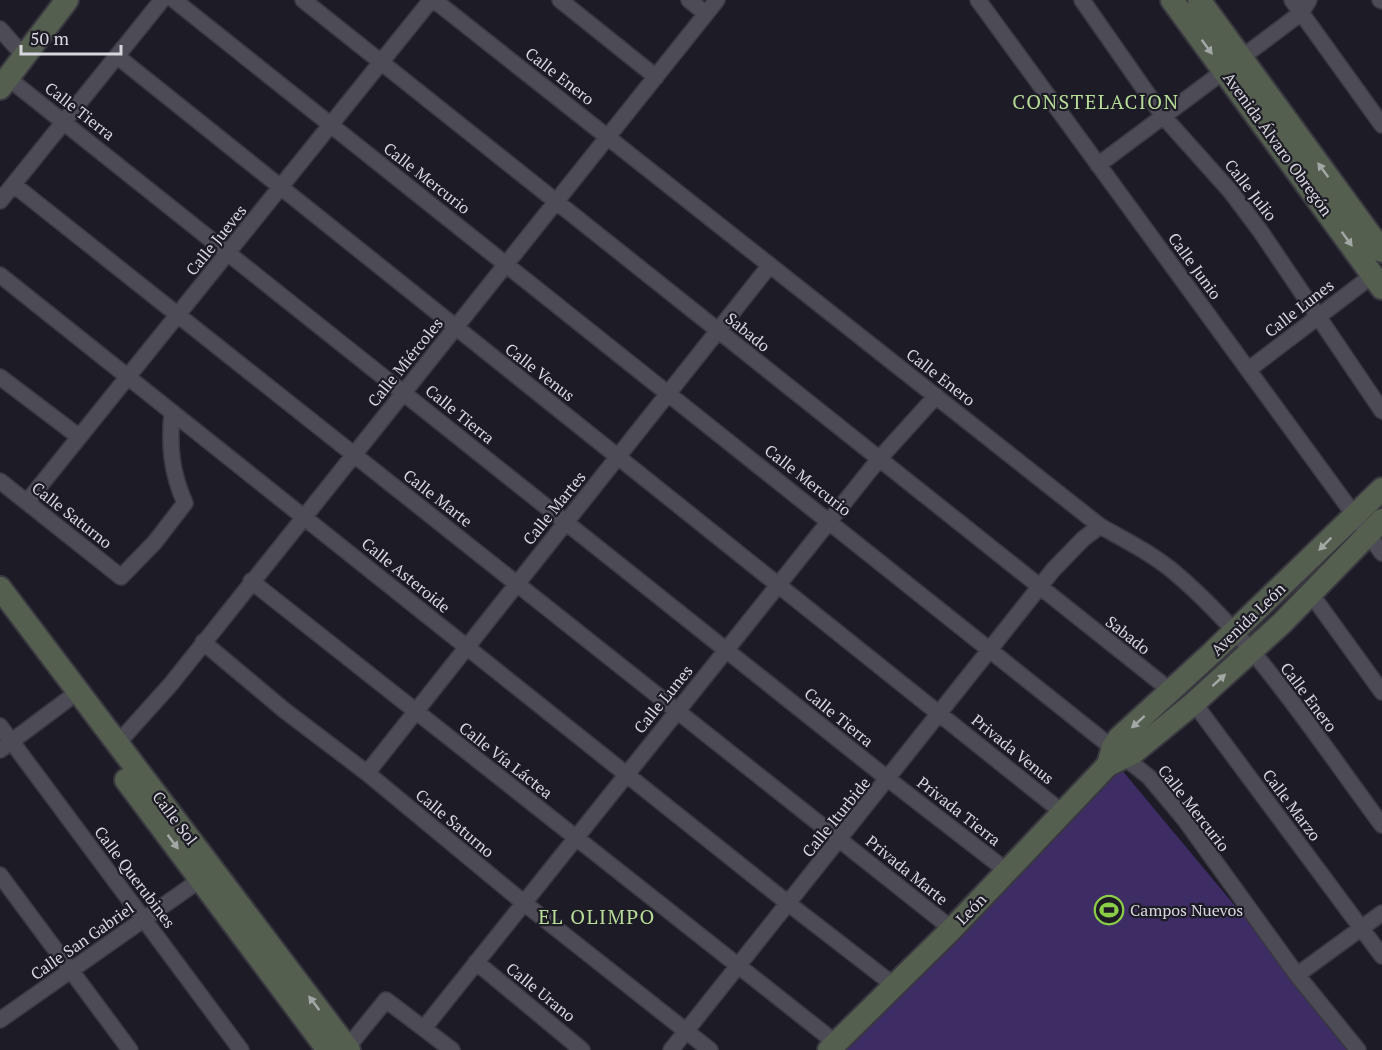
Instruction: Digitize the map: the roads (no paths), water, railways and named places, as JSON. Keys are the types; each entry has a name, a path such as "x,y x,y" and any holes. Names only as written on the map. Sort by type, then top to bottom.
{"street":[{"path":"0,201 66,122 162,0"},
{"name":"Calle Mercurio","path":"174,0 992,650 1116,757 1149,777 1168,798 1297,975 1358,1050"},
{"name":"Sabado","path":"303,0 1171,691"},
{"name":"Calle Jueves","path":"27,502 78,436 433,0"},
{"name":"Calle Enero","path":"433,0 1100,526 1137,546 1172,570 1203,598 1253,651 1382,825"},
{"path":"560,0 656,77"},
{"path":"689,0 706,14"},
{"name":"Calle Miércoles","path":"118,743 160,698 251,581 717,0"},
{"name":"Calle Junio","path":"978,0 1354,515 1375,527 1382,553"},
{"name":"Calle Julio","path":"1082,0 1163,116 1218,176 1261,232 1382,411"},
{"name":"Avenida Álvaro Obregón","path":"1173,0 1233,64 1382,251"},
{"name":"Avenida Álvaro Obregón","path":"1199,0 1233,64 1377,281"},
{"path":"1292,0 1305,6 1382,125"},
{"path":"4,83 66,1"},
{"path":"1098,165 1233,64 1305,6"},
{"path":"0,29 23,55"},
{"name":"Calle Venus","path":"118,57 941,714"},
{"name":"Calle Tierra","path":"4,83 66,122 888,779"},
{"name":"Calle Marte","path":"14,185 840,840"},
{"name":"Calle Martes","path":"367,773 770,265"},
{"name":"Calle Asteroide","path":"0,275 895,986"},
{"name":"Calle Lunes","path":"1248,370 1316,316 1377,281"},
{"path":"0,377 78,436"},
{"name":"Calle Lunes","path":"424,1028 879,459 936,396"},
{"name":"Calle Saturno","path":"0,481 121,577 155,542 185,503 172,467 170,447 172,412"},
{"name":"Avenida León","path":"1116,757 1171,691 1382,489"},
{"name":"Calle Iturbide","path":"671,1050 1067,554 1100,526"},
{"name":"Avenida León","path":"1116,757 1194,703 1253,651 1375,527"},
{"name":"Calle Vía Láctea","path":"251,581 739,966 833,1047"},
{"name":"Calle Sol","path":"0,588 118,743 207,874"},
{"path":"1311,594 1382,692"},
{"name":"Calle Sol","path":"0,610 67,700 207,874 341,1049"},
{"name":"Calle Saturno","path":"203,642 284,710 367,773 524,903 710,1050"},
{"path":"6,746 67,700"},
{"name":"Calle Marzo","path":"1194,703 1382,956"},
{"name":"Privada Venus","path":"941,714 1062,812"},
{"name":"Calle Querubines","path":"0,726 6,746 144,920 241,1050"},
{"name":"León","path":"833,1047 952,929 1116,757"},
{"name":"Privada Tierra","path":"888,779 1007,871"},
{"name":"Privada Marte","path":"840,840 952,929"},
{"name":"Calle San Gabriel","path":"0,1020 207,874"},
{"path":"0,875 130,1050"},
{"path":"1297,975 1382,913"},
{"name":"Calle Urano","path":"476,962 582,1050"},
{"path":"341,1049 386,1000 452,1050"}],"place":[{"name":"Campos Nuevos","path":"1109,910"}],"district":[{"name":"CONSTELACION","path":"1096,102"},
{"name":"EL OLIMPO","path":"597,917"}]}
